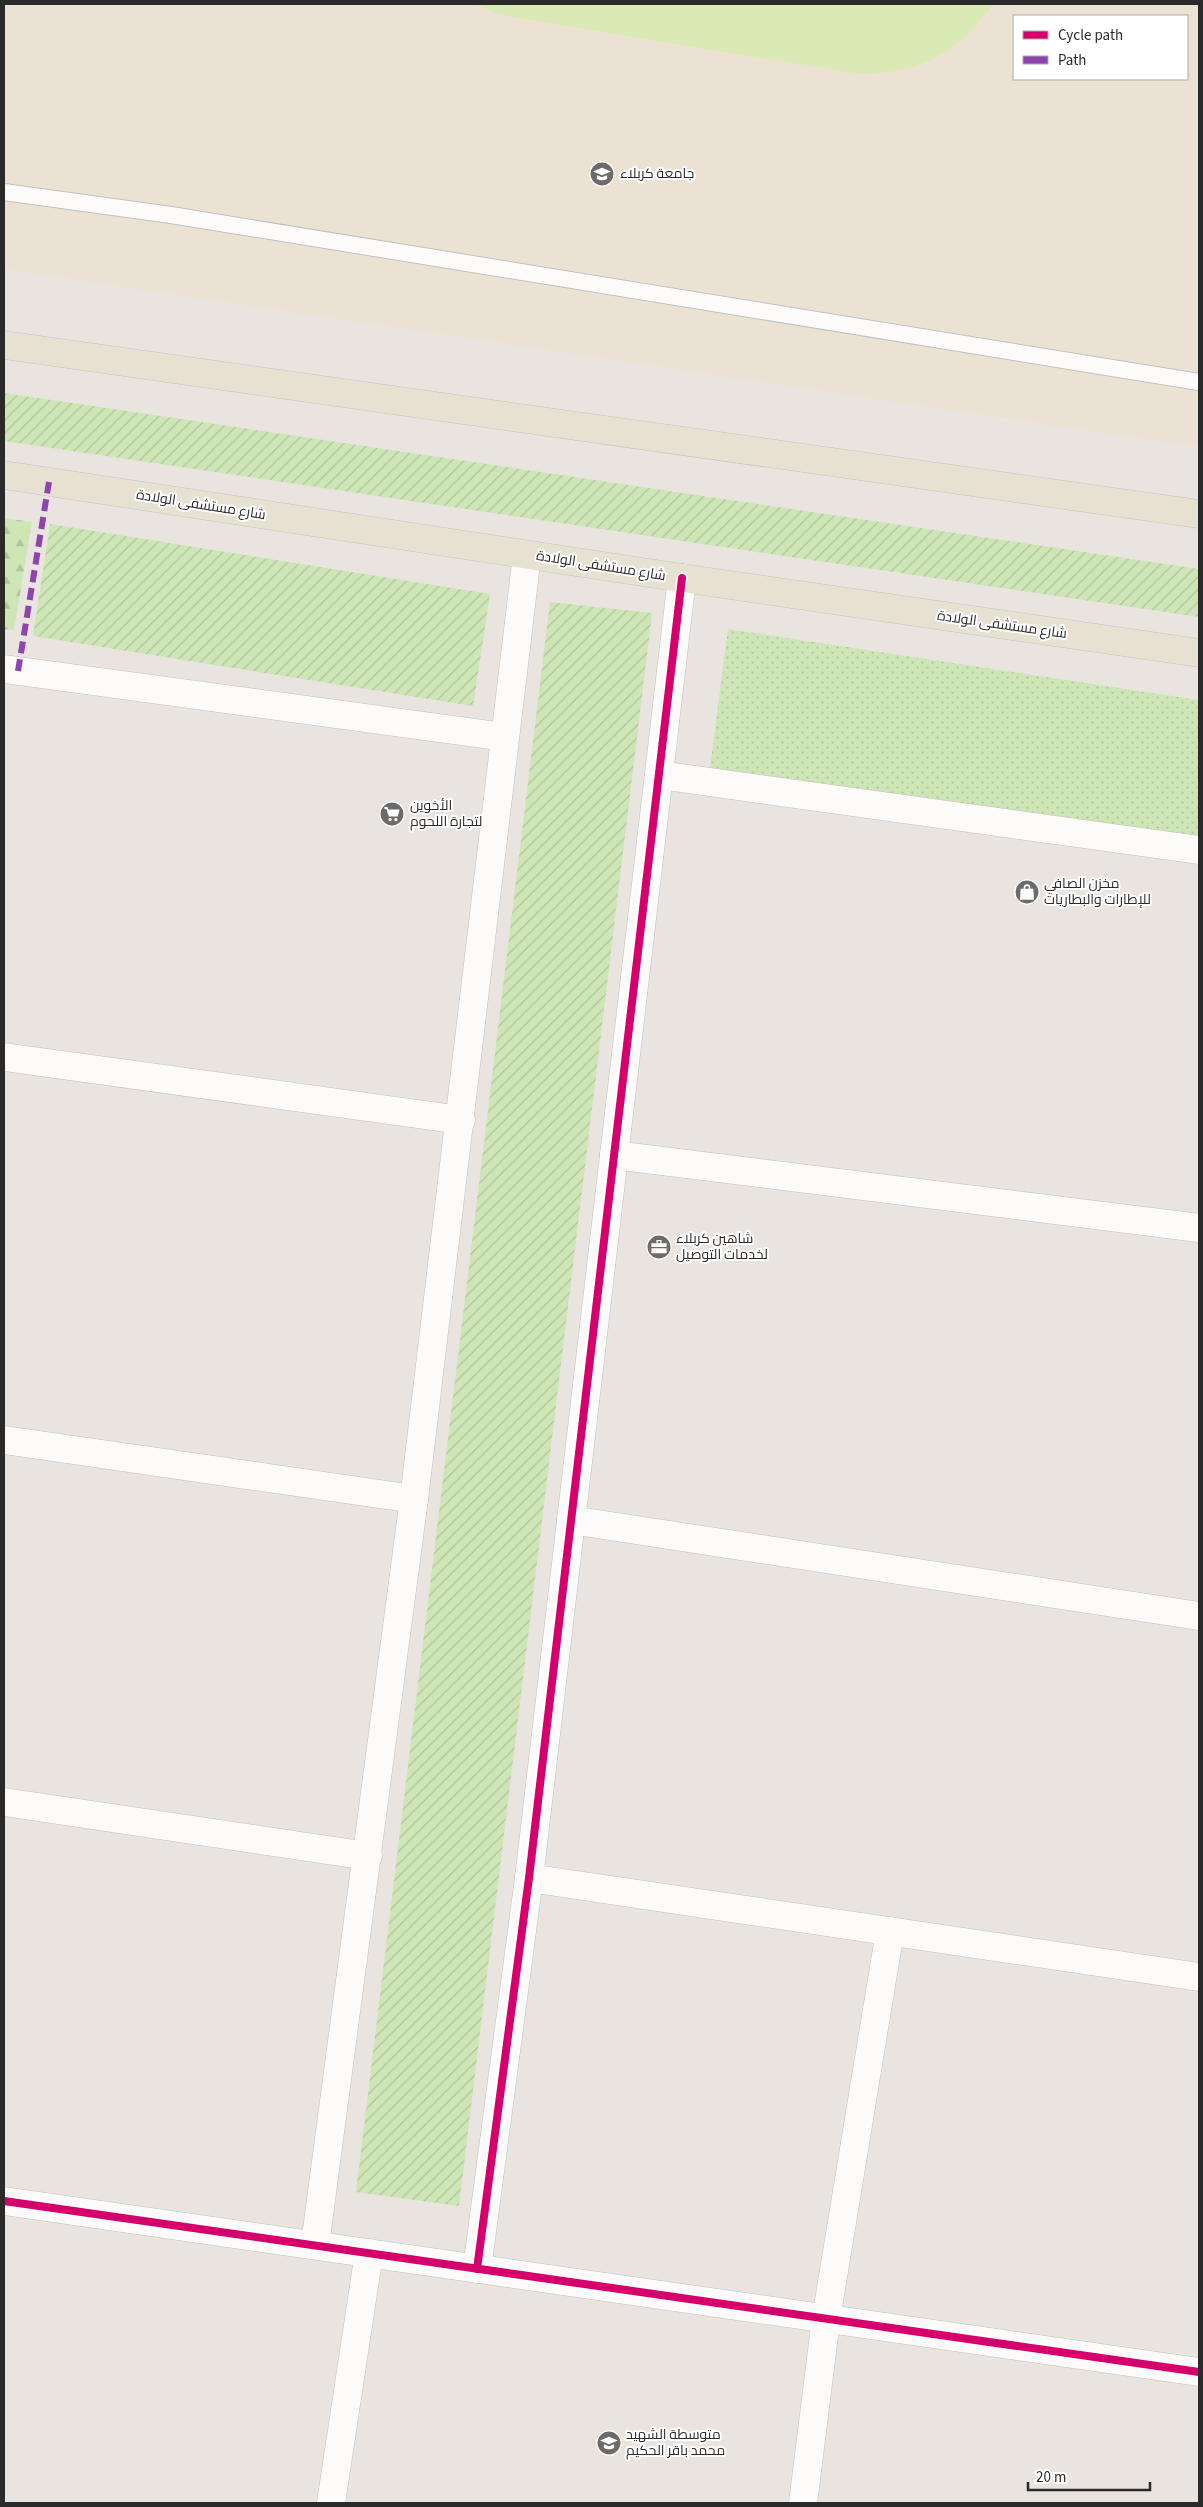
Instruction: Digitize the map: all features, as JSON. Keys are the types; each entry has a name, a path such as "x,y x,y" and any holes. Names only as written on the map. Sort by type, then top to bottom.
{"main road":[{"path":"4,345 1199,514"},
{"name":"شارع مستشفى الولادة","path":"4,475 527,555 1199,653"}],"street":[{"path":"315,2245 414,1499 461,1120 527,555"},
{"path":"477,2269 529,1878 682,578"},
{"path":"4,669 505,737"},
{"path":"659,775 1199,850"},
{"path":"4,1057 461,1120"},
{"path":"614,1155 1199,1228"},
{"path":"4,1440 414,1499"},
{"path":"571,1520 1199,1616"},
{"path":"4,1802 368,1856"},
{"path":"529,1878 1199,1977"},
{"path":"803,2503 826,2318 890,1931"},
{"path":"4,2201 1199,2372"},
{"path":"331,2503 369,2253"}],"lane":[{"path":"4,192 171,215 1199,382"}],"shaded area":[{"name":"جامعة كربلاء","path":"4,4 1199,4 1199,447 4,269"}],"green space":[{"path":"475,4 993,4 965,36 950,49 934,58 898,71 855,73 523,19 496,13"},
{"path":"4,393 1199,569 1199,617 4,441"},
{"path":"4,518 32,522 14,630 4,629"},
{"path":"50,524 490,594 473,706 33,636"},
{"path":"550,602 652,613 459,2206 356,2192"},
{"path":"728,629 1199,700 1199,838 710,768"}],"marked path":[{"path":"18,671 49,482"}],"cycle path":[{"path":"477,2269 529,1878 682,578"},
{"path":"4,2201 1199,2372"}],"place":[{"name":"جامعة كربلاء","path":"602,174"},
{"name":"الأخوين لتجارة اللحوم","path":"392,814"},
{"name":"مخزن الصافي للإطارات والبطاريات","path":"1027,892"},
{"name":"شاهين كربلاء لخدمات التوصيل","path":"659,1247"},
{"name":"متوسطة الشهيد محمد باقر الحكيم","path":"609,2443"}]}
